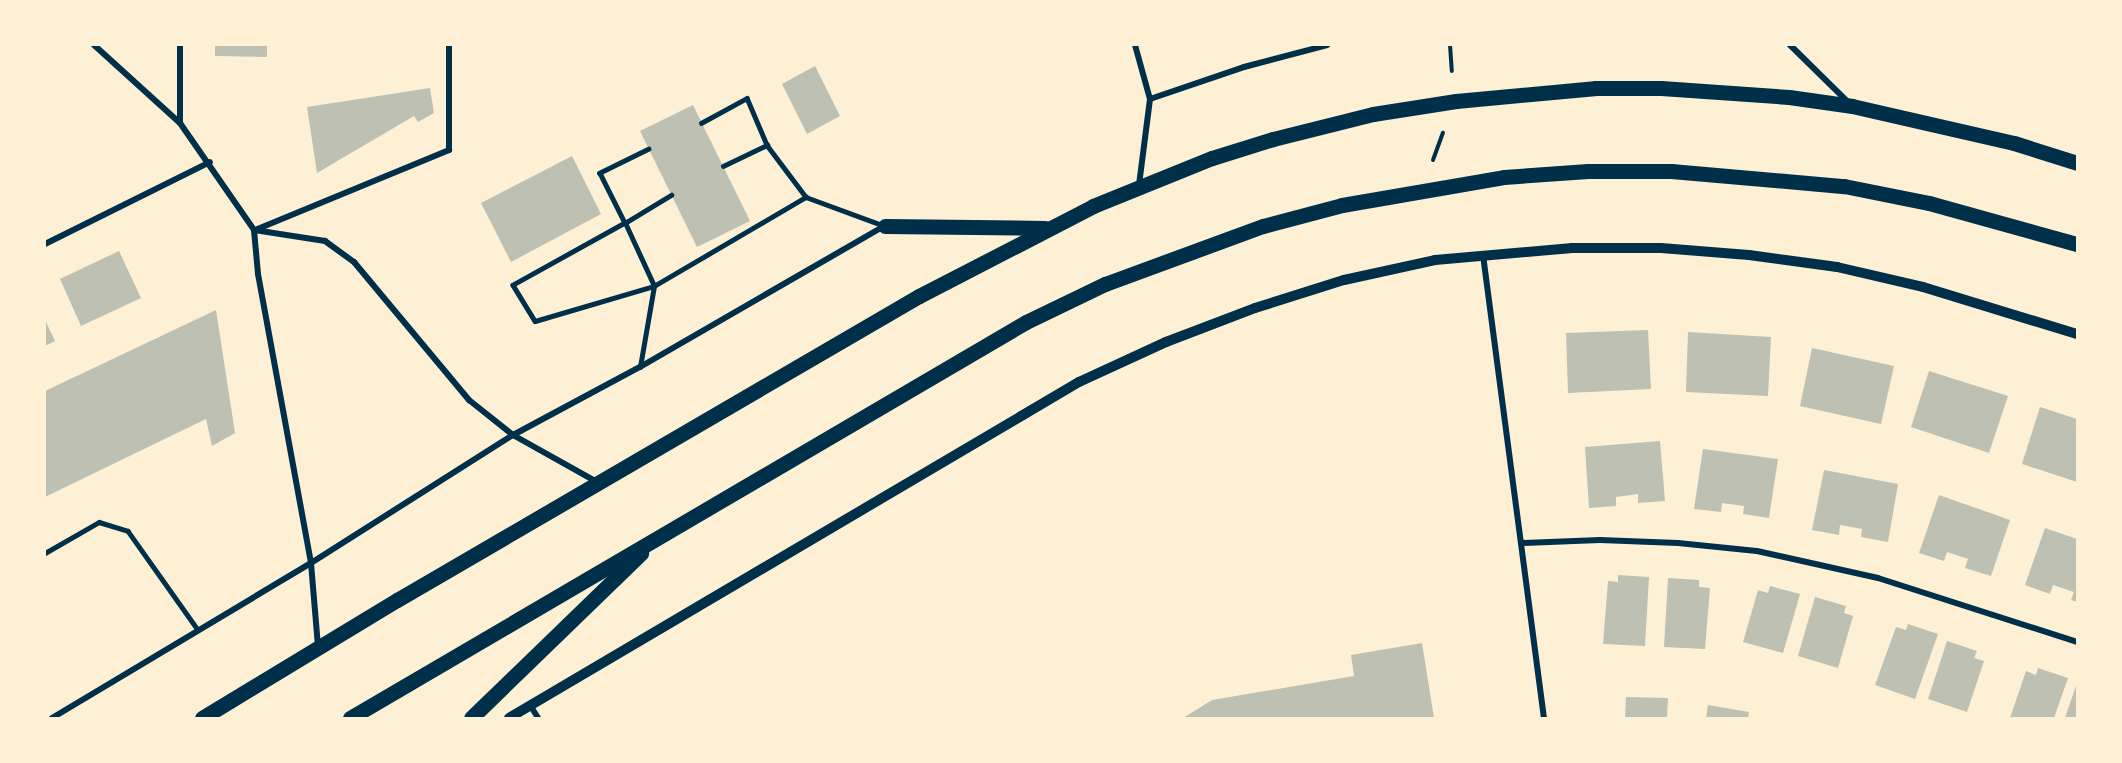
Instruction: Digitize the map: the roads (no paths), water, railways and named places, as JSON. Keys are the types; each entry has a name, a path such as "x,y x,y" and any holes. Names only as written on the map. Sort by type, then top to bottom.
{"main road":[{"path":"202,718 598,482 919,296 1048,228 1139,186 1293,134 1373,114 1456,101 1596,88 1660,88 1778,96 1852,106 2014,143 2077,164"},
{"path":"350,718 951,364 1105,284 1263,226 1422,188 1588,171 1757,176 1844,186 1929,203 2077,244"},
{"path":"885,226 1048,228"},
{"path":"471,718 658,537"}],"street":[{"path":"94,45 180,123 210,162 254,230 258,274 311,563 318,650"},
{"path":"180,45 180,123"},
{"path":"254,230 449,150 449,45"},
{"path":"1135,45 1150,99 1139,186"},
{"path":"1150,99 1244,67 1327,45"},
{"path":"1790,45 1852,106"},
{"path":"45,244 210,162"},
{"path":"52,718 311,563 513,435 640,367 885,226"},
{"path":"254,230 325,241 354,262 450,380 513,435 598,482"},
{"path":"509,718 1078,382 1166,342 1255,308 1344,280 1435,260 1483,255 1627,248 1749,255 1837,267 1923,286 2077,334"},
{"path":"1483,255 1544,718"},
{"path":"1521,543 1656,542 1757,552 1878,578 2077,642"},
{"path":"530,705 538,718"}],"lane":[{"path":"701,123 747,98 767,145 807,196 885,226"},
{"path":"723,166 767,145"},
{"path":"640,367 654,286 600,174 649,148"},
{"path":"671,195 513,285 535,321 654,286 807,196"},
{"path":"45,553 99,522 128,531 198,630"}]}
